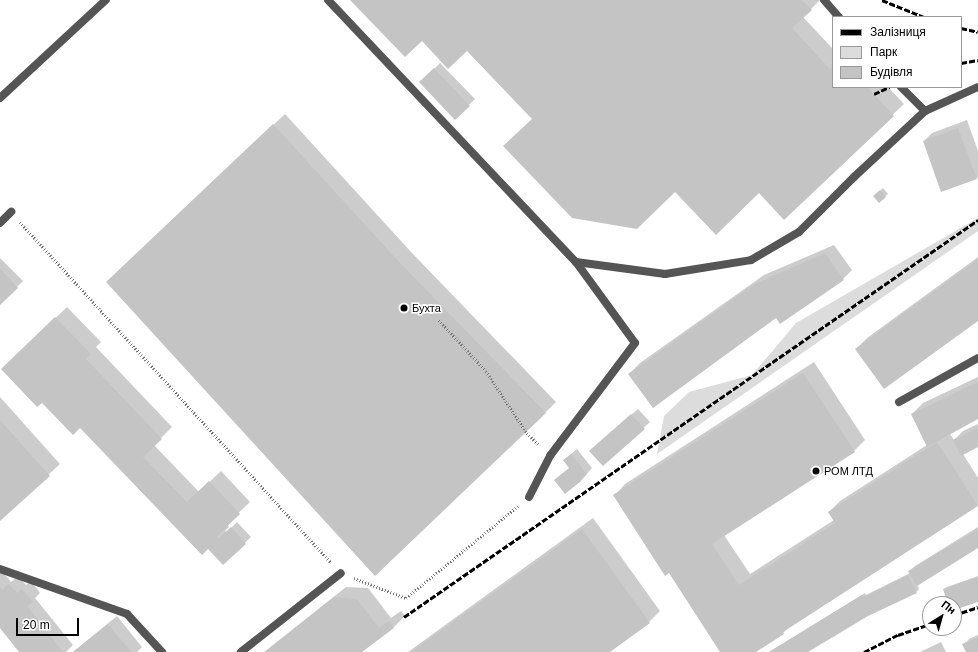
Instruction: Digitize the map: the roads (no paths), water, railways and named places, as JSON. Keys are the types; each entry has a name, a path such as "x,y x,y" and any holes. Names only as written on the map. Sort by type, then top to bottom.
{"lane":[{"path":"0,98 106,0"},
{"path":"328,0 576,262 635,343 550,456 529,497"},
{"path":"824,0 838,16"},
{"path":"576,262 666,274 751,260 799,232 854,177 925,111 978,87"},
{"path":"902,88 925,111"},
{"path":"0,223 11,212"},
{"path":"898,402 978,358"},
{"path":"0,569 127,614 162,652"},
{"path":"242,652 341,573"}],"railway":[{"path":"882,0 922,16"},
{"path":"962,28 978,32"},
{"path":"962,63 978,60"},
{"path":"874,94 887,88"},
{"path":"404,617 978,220"},
{"path":"962,612 978,607"},
{"path":"864,652 898,635 922,627"}],"place":[{"name":"Бухта","path":"404,308"},
{"name":"РОМ ЛТД","path":"816,471"}]}
